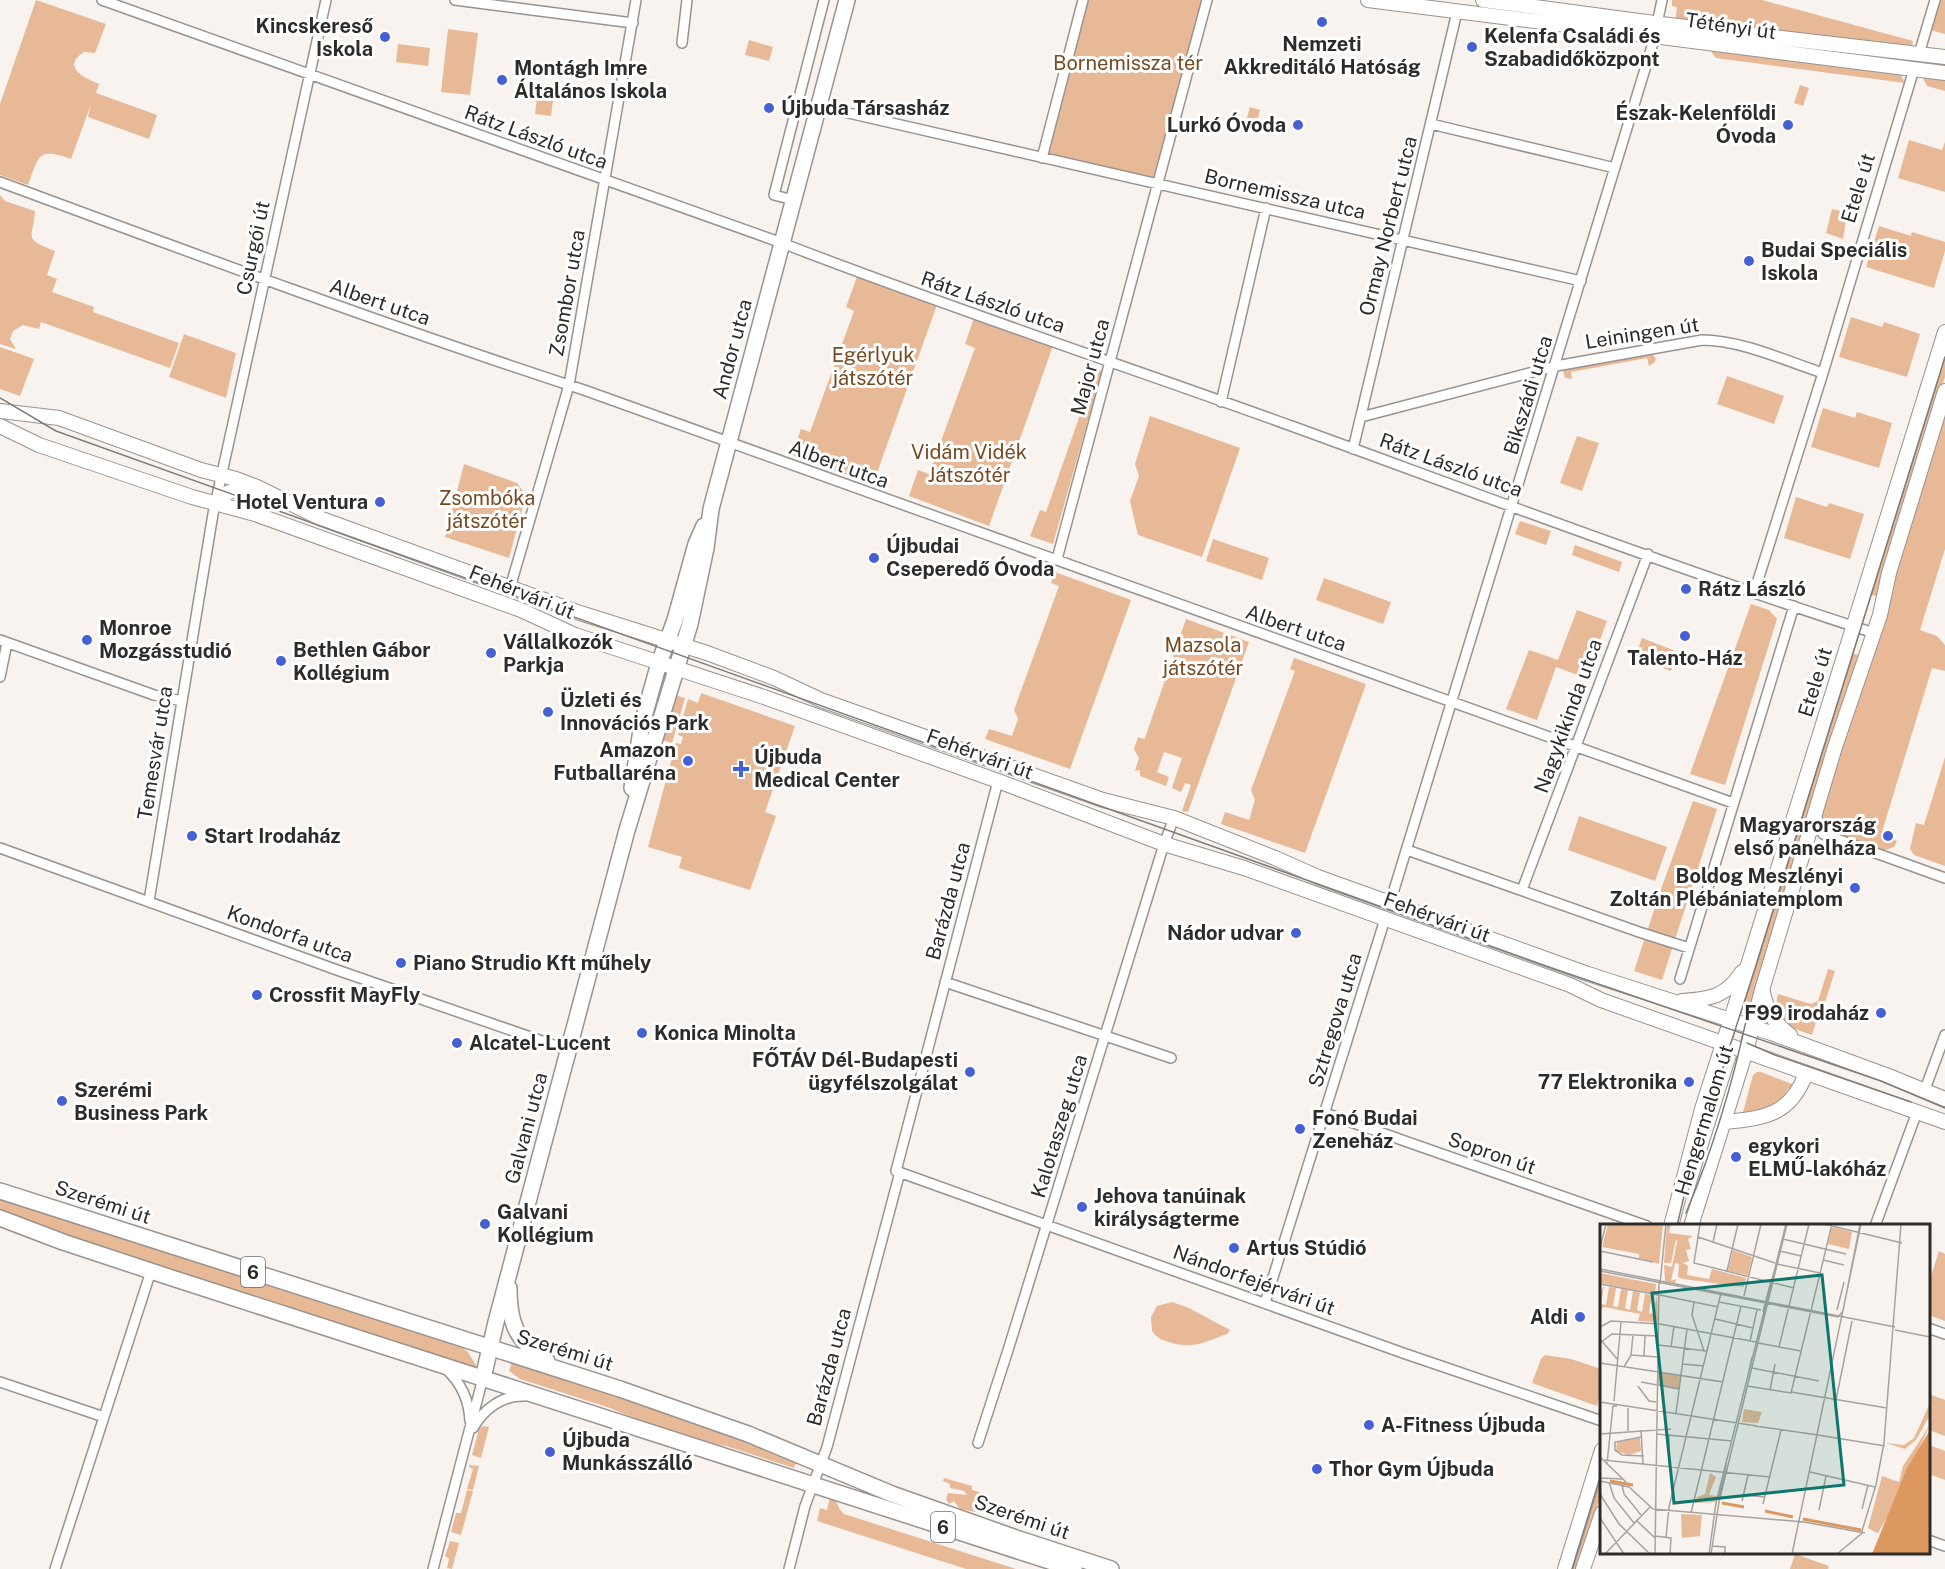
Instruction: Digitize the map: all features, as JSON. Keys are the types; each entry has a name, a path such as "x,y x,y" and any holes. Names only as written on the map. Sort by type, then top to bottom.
{"main road":[{"name":"Andor utca","path":"659,663 696,544 711,509 847,0"},
{"name":"Andor utca","path":"675,669 693,610 706,548 711,509"},
{"name":"Galvani utca","path":"627,830 642,724 659,663"},
{"name":"Galvani utca","path":"483,1378 489,1348 627,830 675,669"},
{"name":"Szerémi út","path":"0,1191 556,1368 748,1434 892,1494 1111,1569"},
{"name":"Szerémi út","path":"0,1218 151,1271 1074,1569"},
{"path":"510,1271 509,1296 515,1330 528,1347 556,1368"}],"street":[{"name":"Rátz László utca","path":"102,0 782,243 858,274 1754,593 1874,633"},
{"name":"Csurgói út","path":"215,504 326,0"},
{"path":"455,0 633,22"},
{"name":"Zsombor utca","path":"510,588 569,386 636,0"},
{"path":"682,43 687,0"},
{"path":"793,200 774,195 824,0"},
{"path":"1042,158 1083,0"},
{"path":"818,106 1157,184 1207,0"},
{"name":"Tétényi út","path":"1368,0 1540,22 1656,29 1945,57"},
{"name":"Tétényi út","path":"1483,0 1543,4 1656,29 1945,73"},
{"name":"Bikszádi utca","path":"1390,903 1556,366 1656,29 1662,0"},
{"path":"1919,54 1935,0"},
{"path":"1540,22 1543,4"},
{"name":"Ormay Norbert utca","path":"1353,449 1457,12"},
{"name":"Etele út","path":"1754,593 1914,69"},
{"path":"1431,124 1615,168"},
{"name":"Albert utca","path":"0,182 265,280 1057,559 1256,633 1733,803"},
{"name":"Bornemissza utca","path":"1157,184 1581,281"},
{"name":"Major utca","path":"1057,559 1157,184"},
{"path":"1221,402 1266,208"},
{"name":"Etele út","path":"1723,1043 1945,332"},
{"name":"Leiningen út","path":"1360,417 1556,366 1702,340 1715,340 1739,346 1823,373"},
{"name":"Etele út","path":"1753,1027 1815,811 1864,655 1874,633 1889,573 1945,391"},
{"name":"Fehérvári út","path":"0,411 59,418 201,470 257,487 322,519 510,588 580,613 683,645 774,678 821,700 1103,800 1174,818 1275,858 1318,878 1588,974 1803,1044 1945,1099"},
{"name":"Fehérvári út","path":"0,426 39,445 215,504 255,514 521,610 575,635 764,697 998,781 1164,844 1244,868 1570,985 1601,1000 1945,1122"},
{"path":"215,504 222,496 238,489 246,489 284,502"},
{"name":"Temesvár utca","path":"149,901 215,504"},
{"name":"Nagykikinda utca","path":"1522,890 1648,554"},
{"path":"1680,979 1794,606"},
{"path":"0,677 4,641 143,691 182,701"},
{"name":"Barázda utca","path":"789,1569 805,1506 827,1447 998,781"},
{"path":"1815,811 1823,834"},
{"name":"Kalotaszeg utca","path":"978,1443 1174,818"},
{"path":"1803,854 1823,834"},
{"path":"1823,834 1945,878"},
{"name":"Kondorfa utca","path":"0,848 326,966 568,1050"},
{"path":"1407,850 1689,948"},
{"name":"Sztregova utca","path":"1265,1303 1385,919"},
{"path":"1675,1001 1719,995 1733,985 1750,961"},
{"path":"945,982 1172,1058"},
{"path":"1762,990 1767,1008 1776,1024 1803,1044"},
{"name":"Hengermalom út","path":"1692,1224 1753,1027"},
{"path":"1876,1224 1945,1035"},
{"name":"Hengermalom út","path":"1672,1224 1702,1109 1723,1043"},
{"path":"1725,1122 1757,1118 1779,1111 1796,1094 1806,1073"},
{"name":"Sopron út","path":"1325,1113 1641,1224"},
{"name":"Nándorfejérvári út","path":"898,1171 1420,1359 1600,1420"},
{"path":"55,1569 151,1271"},
{"path":"1930,1328 1945,1334"},
{"name":"Galvani utca","path":"441,1365 461,1386 466,1398 470,1419 468,1438"},
{"name":"Galvani utca","path":"433,1569 483,1378"},
{"path":"0,1383 104,1417"},
{"name":"Galvani utca","path":"468,1438 478,1420 501,1400 516,1396 539,1397"},
{"path":"1565,1569 1600,1456"},
{"path":"1583,1569 1600,1519"},
{"path":"1930,1540 1945,1546"}],"green space":[{"path":"36,0 106,24 95,53 84,52 77,57 75,67 77,71 87,79 99,84 96,93 157,115 149,139 88,117 91,104 71,159 52,154 41,156 28,185 0,175 0,104"},
{"name":"Bornemissza tér","path":"1083,0 1207,0 1157,184 1042,158"},
{"path":"1672,0 1762,0 1913,41 1912,46 1908,48 1682,19 1675,22 1677,7 1672,6"},
{"path":"1940,0 1945,0 1945,34 1931,30"},
{"path":"448,29 478,33 470,95 441,92"},
{"path":"1674,30 1945,63 1945,67 1674,33"},
{"path":"749,40 773,47 769,61 745,55"},
{"path":"398,44 430,48 428,66 396,62"},
{"path":"1709,49 1900,73 1905,83 1716,58"},
{"path":"1922,76 1945,78 1945,91 1927,86"},
{"path":"1800,85 1809,88 1803,106 1794,103"},
{"path":"538,91 554,93 551,116 535,114"},
{"path":"1250,107 1260,110 1256,127 1245,125"},
{"path":"1909,140 1942,150 1945,142 1945,192 1898,178"},
{"path":"0,195 5,201 35,211 32,237 38,243 55,251 47,275 57,279 52,292 94,307 93,312 179,343 170,368 41,322 39,329 23,325 13,331 10,339 16,349 0,344"},
{"path":"1832,209 1850,213 1843,239 1826,233"},
{"path":"1879,226 1911,236 1912,232 1945,242 1945,251 1934,288 1866,267"},
{"name":"Egérlyuk játszótér","path":"858,274 938,302 873,484 792,455 801,429 810,432 854,311 846,307"},
{"name":"Vidám Vidék Játszótér","path":"975,315 1054,343 989,526 909,496 918,470 929,474 975,348 965,344"},
{"path":"1851,317 1882,327 1884,322 1920,334 1907,377 1839,357"},
{"path":"184,334 236,353 226,398 169,377"},
{"path":"0,347 34,359 20,396 0,389"},
{"path":"1652,353 1656,359 1649,366 1647,358 1571,372 1572,379 1565,378 1563,371 1565,368"},
{"path":"1945,353 1945,377 1877,596 1871,595"},
{"path":"1089,367 1102,371 1053,544 1030,536 1040,510 1046,512 1088,392 1082,389"},
{"path":"1727,376 1784,396 1774,424 1717,404"},
{"path":"1945,402 1945,549 1920,630 1937,636 1945,645 1945,671 1932,668 1881,835 1897,841 1894,847 1885,850 1838,834 1824,821 1821,812"},
{"path":"1823,408 1855,418 1857,412 1892,423 1879,468 1811,447"},
{"path":"1150,416 1240,448 1202,557 1138,535 1130,501 1139,476 1135,464"},
{"path":"1577,436 1599,443 1582,491 1560,483"},
{"name":"Zsombóka játszótér","path":"464,464 517,483 526,495 509,558 445,537"},
{"path":"1796,497 1827,507 1829,503 1864,514 1850,559 1784,538"},
{"path":"1520,521 1551,531 1546,545 1515,534"},
{"path":"1213,539 1269,558 1262,580 1206,561"},
{"path":"1575,545 1622,562 1619,572 1572,555"},
{"path":"1055,572 1131,600 1070,769 985,739 989,729 1012,736 1018,719 1014,710 1059,586 1051,583"},
{"path":"1324,578 1391,602 1383,624 1316,600"},
{"path":"1751,604 1769,610 1777,619 1725,785 1690,774"},
{"path":"1577,610 1607,621 1586,678 1556,667 1537,720 1506,709 1529,650 1558,660"},
{"name":"Mazsola játszótér","path":"1186,619 1249,642 1188,812 1182,811 1191,785 1185,783 1181,792 1172,788 1182,758 1164,752 1157,772 1169,777 1166,786 1140,776 1140,770 1135,771 1139,758 1134,749 1138,737 1145,738"},
{"path":"1642,638 1678,652 1671,671 1635,657"},
{"path":"1852,653 1858,655 1751,1003 1744,1000"},
{"path":"1294,658 1366,684 1305,853 1221,824 1225,812 1249,820 1255,800 1251,790 1295,671 1290,669"},
{"path":"701,693 795,726 765,812 776,816 750,890 679,868 682,857 648,847 676,743 681,744 683,737 678,735 688,699 698,703"},
{"path":"674,695 685,698 672,743 662,740"},
{"path":"1945,757 1945,866 1914,855 1910,849 1916,823 1924,825"},
{"path":"1693,801 1717,809 1662,980 1634,971"},
{"path":"1579,816 1667,847 1655,881 1568,850"},
{"path":"1828,969 1835,971 1812,1035 1790,1026 1777,1010 1778,994 1811,1004 1818,1001"},
{"path":"1757,1072 1797,1086 1792,1093 1789,1088 1786,1097 1771,1106 1760,1111 1743,1112 1753,1075"},
{"path":"0,1199 456,1343 468,1352 478,1369 62,1236 0,1211"},
{"path":"1939,1251 1945,1254 1945,1321 1930,1315 1930,1279"},
{"path":"1172,1302 1189,1308 1230,1330 1227,1334 1192,1345 1177,1344 1162,1339 1152,1331 1151,1317 1157,1306"},
{"path":"1545,1355 1571,1359 1600,1369 1600,1393 1597,1406 1532,1383 1541,1359"},
{"path":"512,1362 678,1416 797,1460 794,1468 726,1446 710,1444 664,1431 610,1408 520,1379 509,1371"},
{"path":"1930,1394 1945,1400 1945,1436 1930,1430"},
{"path":"483,1426 489,1427 481,1458 472,1455 479,1429"},
{"path":"1930,1445 1945,1451 1945,1480 1930,1474"},
{"path":"469,1465 479,1466 473,1490 467,1489 473,1469"},
{"path":"1600,1471 1600,1498 1578,1569 1570,1569"},
{"path":"944,1478 972,1486 972,1490 984,1495 986,1503 983,1505 982,1513 960,1509 954,1501 949,1504 946,1499 948,1493 967,1495 964,1491 950,1488 950,1484 943,1481"},
{"path":"467,1490 473,1491 461,1535 451,1532 456,1513 461,1513"},
{"path":"830,1497 835,1499 844,1514 1016,1569 966,1569 817,1521 820,1508 827,1510"},
{"path":"450,1541 459,1543 452,1569 447,1568 449,1559 445,1556"},
{"path":"1795,1554 1829,1566 1828,1569 1790,1569"}],"tram line":[{"path":"1677,1224 1692,1162 1755,969 1945,357"},
{"path":"0,398 56,431 1546,966 1881,1081 1945,1108"},
{"path":"1686,1213 1722,1111 1749,1007"},
{"path":"1747,1043 1775,1055 1911,1102"},
{"path":"1572,1569 1600,1478"}],"place":[{"name":"Nemzeti Akkreditáló Hatóság","path":"1322,22"},
{"name":"Kincskereső Iskola","path":"385,37"},
{"name":"Kelenfa Családi és Szabadidőközpont","path":"1472,47"},
{"name":"Montágh Imre Általános Iskola","path":"502,80"},
{"name":"Újbuda Társasház","path":"769,108"},
{"name":"Lurkó Óvoda","path":"1298,125"},
{"name":"Észak-Kelenföldi Óvoda","path":"1788,125"},
{"name":"Budai Speciális Iskola","path":"1749,261"},
{"name":"Hotel Ventura","path":"380,502"},
{"name":"Újbudai Cseperedő Óvoda","path":"874,558"},
{"name":"Rátz László","path":"1686,589"},
{"name":"Talento-Ház","path":"1685,636"},
{"name":"Monroe Mozgásstudió","path":"87,640"},
{"name":"Vállalkozók Parkja","path":"491,653"},
{"name":"Bethlen Gábor Kollégium","path":"281,661"},
{"name":"Üzleti és Innovációs Park","path":"548,712"},
{"name":"Amazon Futballaréna","path":"688,761"},
{"name":"Újbuda Medical Center","path":"741,769"},
{"name":"Start Irodaház","path":"192,836"},
{"name":"Magyarország első panelháza","path":"1888,836"},
{"name":"Boldog Meszlényi Zoltán Plébániatemplom","path":"1855,888"},
{"name":"Nádor udvar","path":"1296,933"},
{"name":"Piano Strudio Kft műhely","path":"401,963"},
{"name":"Crossfit MayFly","path":"257,995"},
{"name":"F99 irodaház","path":"1881,1013"},
{"name":"Konica Minolta","path":"642,1033"},
{"name":"Alcatel-Lucent","path":"457,1043"},
{"name":"FŐTÁV Dél-Budapesti ügyfélszolgálat","path":"970,1072"},
{"name":"77 Elektronika","path":"1689,1082"},
{"name":"Szerémi Business Park","path":"62,1101"},
{"name":"Fonó Budai Zeneház","path":"1300,1129"},
{"name":"egykori ELMŰ-lakóház","path":"1736,1157"},
{"name":"Jehova tanúinak királyságterme","path":"1082,1207"},
{"name":"Galvani Kollégium","path":"485,1224"},
{"name":"Artus Stúdió","path":"1234,1248"},
{"name":"Aldi","path":"1580,1317"},
{"name":"A-Fitness Újbuda","path":"1369,1425"},
{"name":"Újbuda Munkásszálló","path":"550,1452"},
{"name":"Thor Gym Újbuda","path":"1317,1469"}]}
